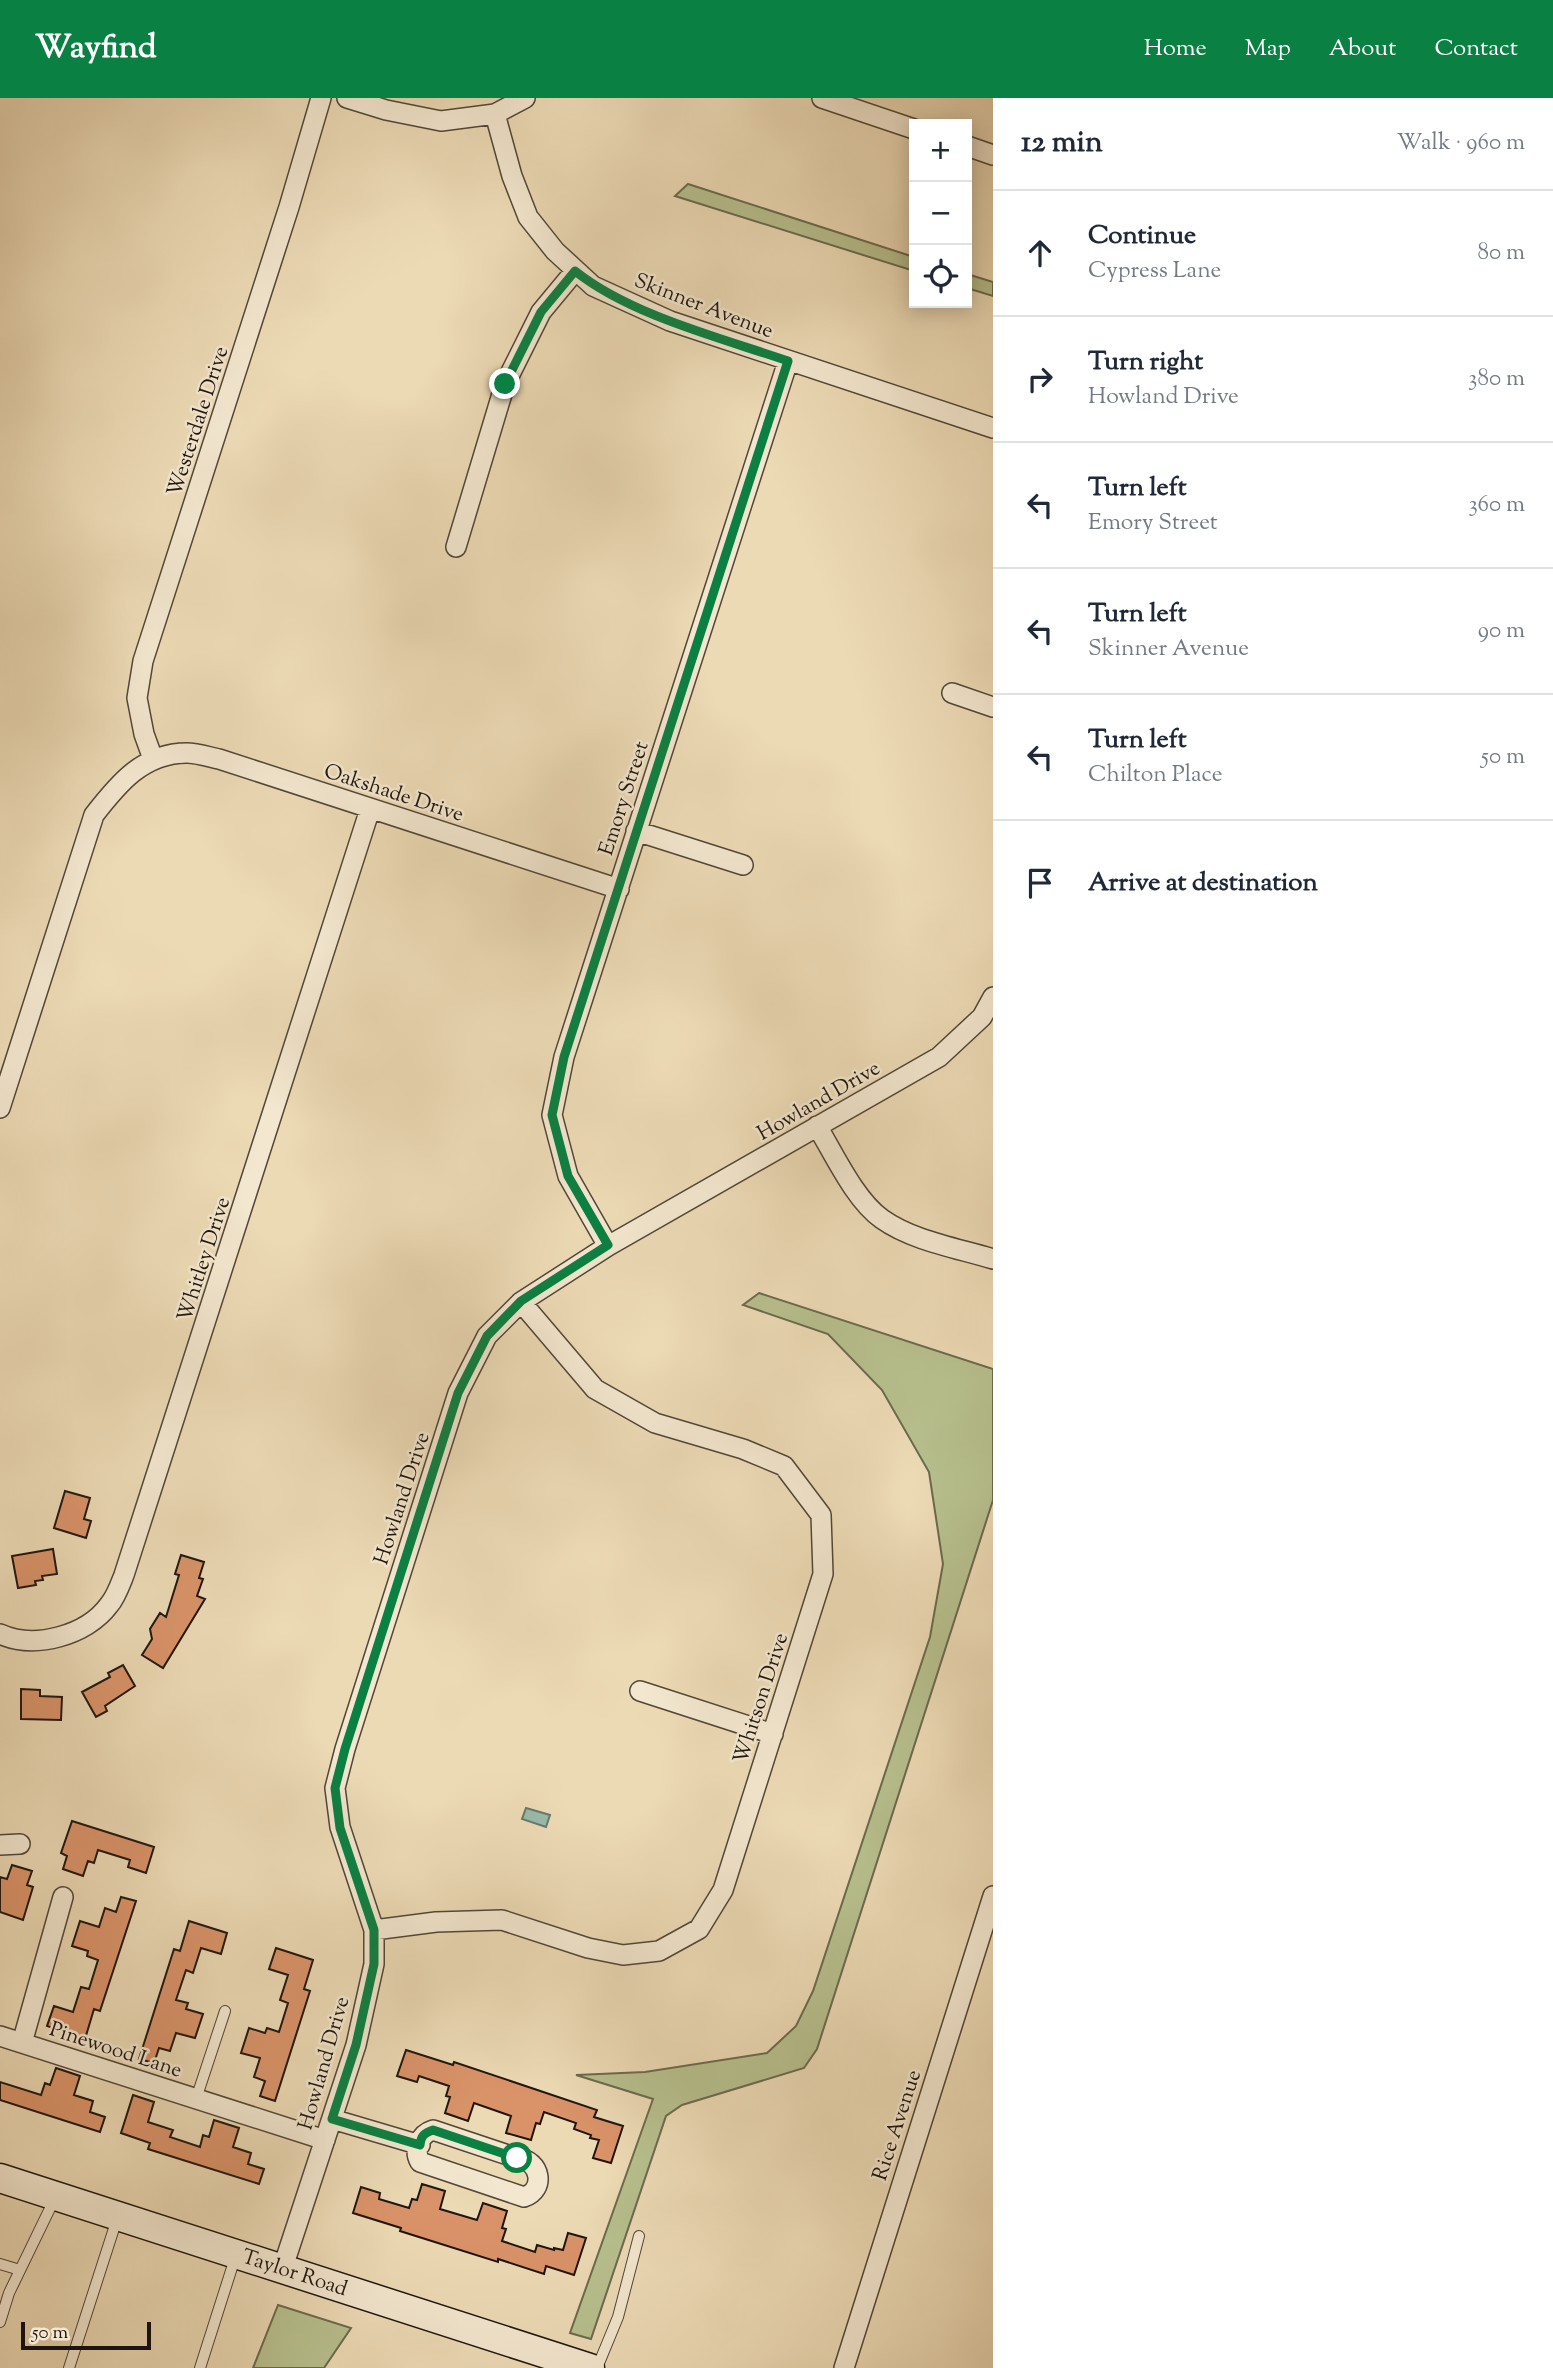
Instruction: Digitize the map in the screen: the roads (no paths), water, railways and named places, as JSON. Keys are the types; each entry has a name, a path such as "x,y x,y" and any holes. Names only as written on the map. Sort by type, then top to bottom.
{"main road":[{"name":"Taylor Road","path":"0,2178 590,2368"}],"street":[{"name":"Westerdale Drive","path":"153,759 144,734 137,698 143,661 321,98"},
{"path":"348,98 386,110 441,121 495,114 525,98"},
{"path":"822,98 909,127"},
{"name":"Skinner Avenue","path":"495,114 512,176 528,217 575,271 593,286 670,321 993,428"},
{"path":"972,148 993,155"},
{"path":"456,547 505,384 541,312 575,271"},
{"name":"Emory Street","path":"608,1245 568,1176 552,1115 564,1057 788,361"},
{"path":"952,693 993,707"},
{"name":"Oakshade Drive","path":"153,759 187,753 219,759 619,889"},
{"path":"0,1108 94,815 119,782 153,759"},
{"name":"Whitley Drive","path":"0,1634 45,1642 85,1628 109,1605 124,1576 370,809"},
{"path":"636,831 743,865"},
{"name":"Howland Drive","path":"283,2267 356,2045 374,1964 374,1930 340,1828 335,1788 458,1393 487,1336 521,1301 608,1245 939,1056 982,1017 993,997"},
{"path":"817,1126 860,1195 881,1218 908,1233 993,1259"},
{"name":"Whitson Drive","path":"374,1930 436,1922 502,1920 588,1948 623,1955 659,1951 699,1929 723,1890 823,1574 821,1515 784,1466 743,1449 655,1423 595,1389 521,1301"},
{"path":"640,1691 773,1734"},
{"name":"Rice Avenue","path":"844,2368 993,1896"},
{"name":"Pinewood Lane","path":"22,2043 63,1898"},
{"name":"Pinewood Lane","path":"0,2036 325,2140"},
{"path":"332,2119 420,2145"},
{"path":"433,2130 527,2159 535,2165 538,2174 535,2190 524,2197 425,2165 416,2157 420,2145 426,2132 433,2130"}],"lane":[{"name":"Pinewood Lane","path":"196,2099 225,2011"},
{"path":"0,2322 9,2293 56,2196"},
{"path":"69,2368 119,2215"},
{"path":"597,2368 618,2317 639,2236"},
{"path":"200,2368 237,2253"},
{"path":"0,2264 20,2270"}]}
